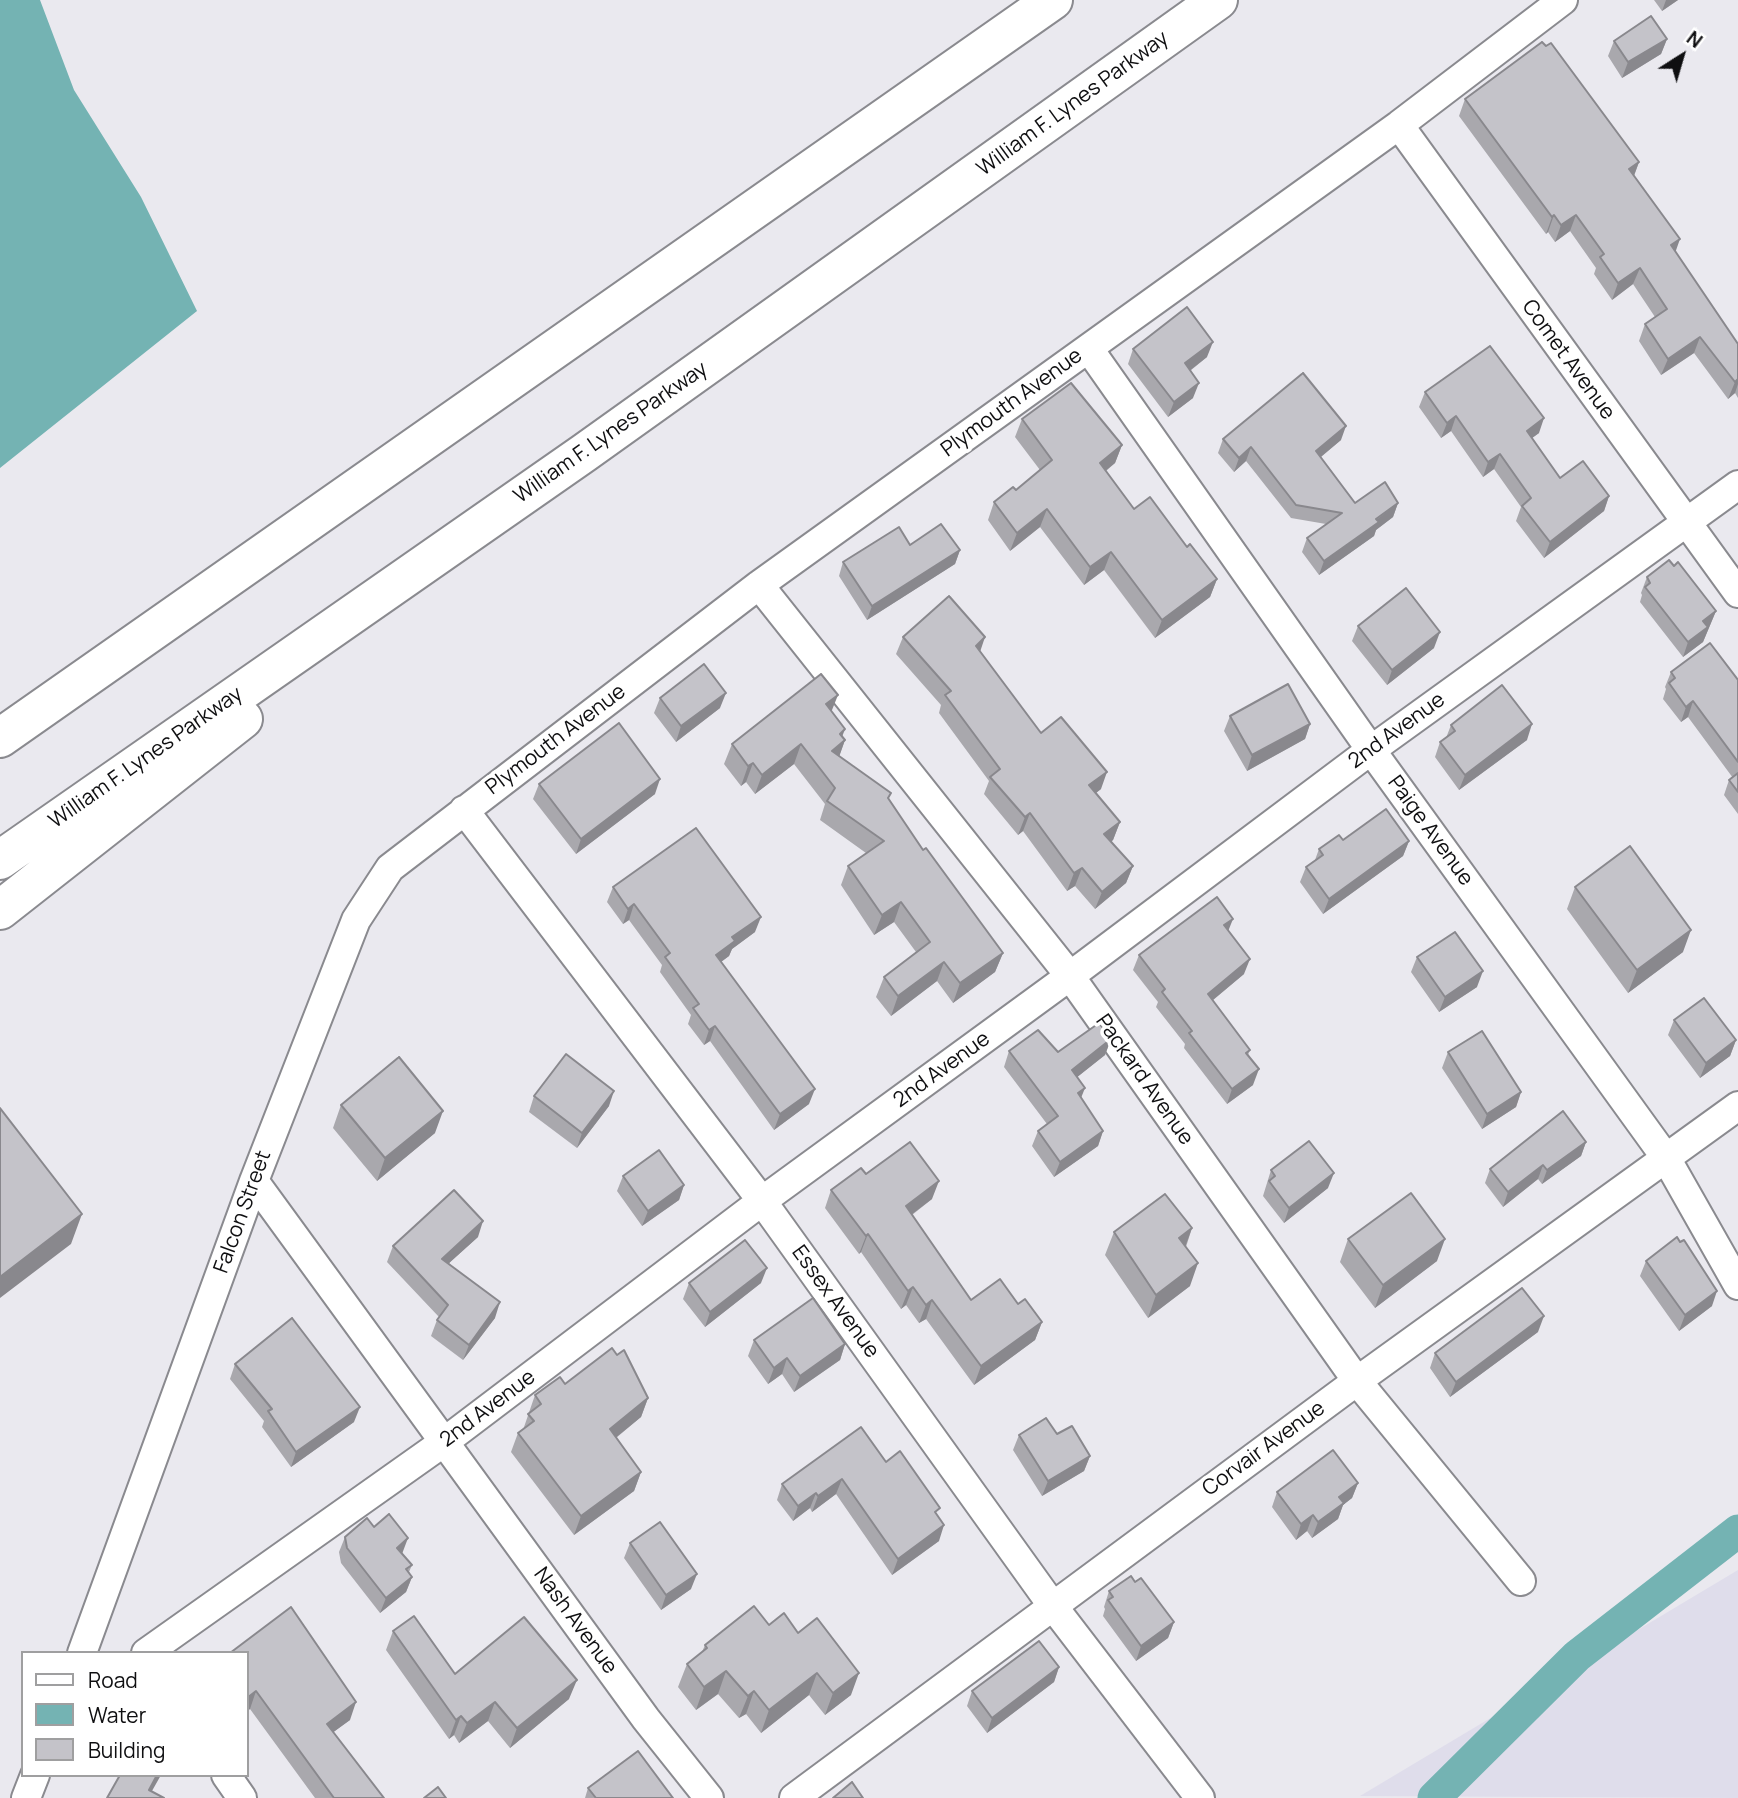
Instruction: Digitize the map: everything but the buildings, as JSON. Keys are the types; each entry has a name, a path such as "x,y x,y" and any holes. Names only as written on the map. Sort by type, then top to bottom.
{"highway":[{"path":"0,738 1053,0"},
{"name":"William F. Lynes Parkway","path":"0,860 584,453 1218,0"},
{"path":"0,910 584,453"},
{"path":"0,729 67,690"}],"street":[{"name":"Plymouth Avenue","path":"464,810 759,585 1399,125 1563,0"},
{"name":"Comet Avenue","path":"1399,125 1686,525 1738,593"},
{"name":"Paige Avenue","path":"1089,349 1371,750 1666,1158 1738,1285"},
{"name":"2nd Avenue","path":"149,1651 444,1442 762,1201 1070,976 1371,750 1738,485"},
{"name":"Packard Avenue","path":"759,585 1070,976 1357,1381 1521,1581"},
{"name":"Falcon Street","path":"83,1651 254,1181 356,920 390,868 464,810"},
{"name":"Essex Avenue","path":"464,810 762,1201 1052,1605 1200,1798"},
{"name":"Corvair Avenue","path":"794,1798 1357,1381 1738,1106"},
{"name":"Nash Avenue","path":"254,1181 646,1719 709,1798"},
{"path":"26,1798 34,1777"},
{"path":"227,1777 242,1798"}],"shaded area":[{"path":"1738,1570 1738,1798 1360,1796"}],"water":[{"path":"0,0 40,0 74,90 141,197 197,311 0,468"}],"waterway":[{"path":"1434,1798 1577,1656 1738,1531"}]}
